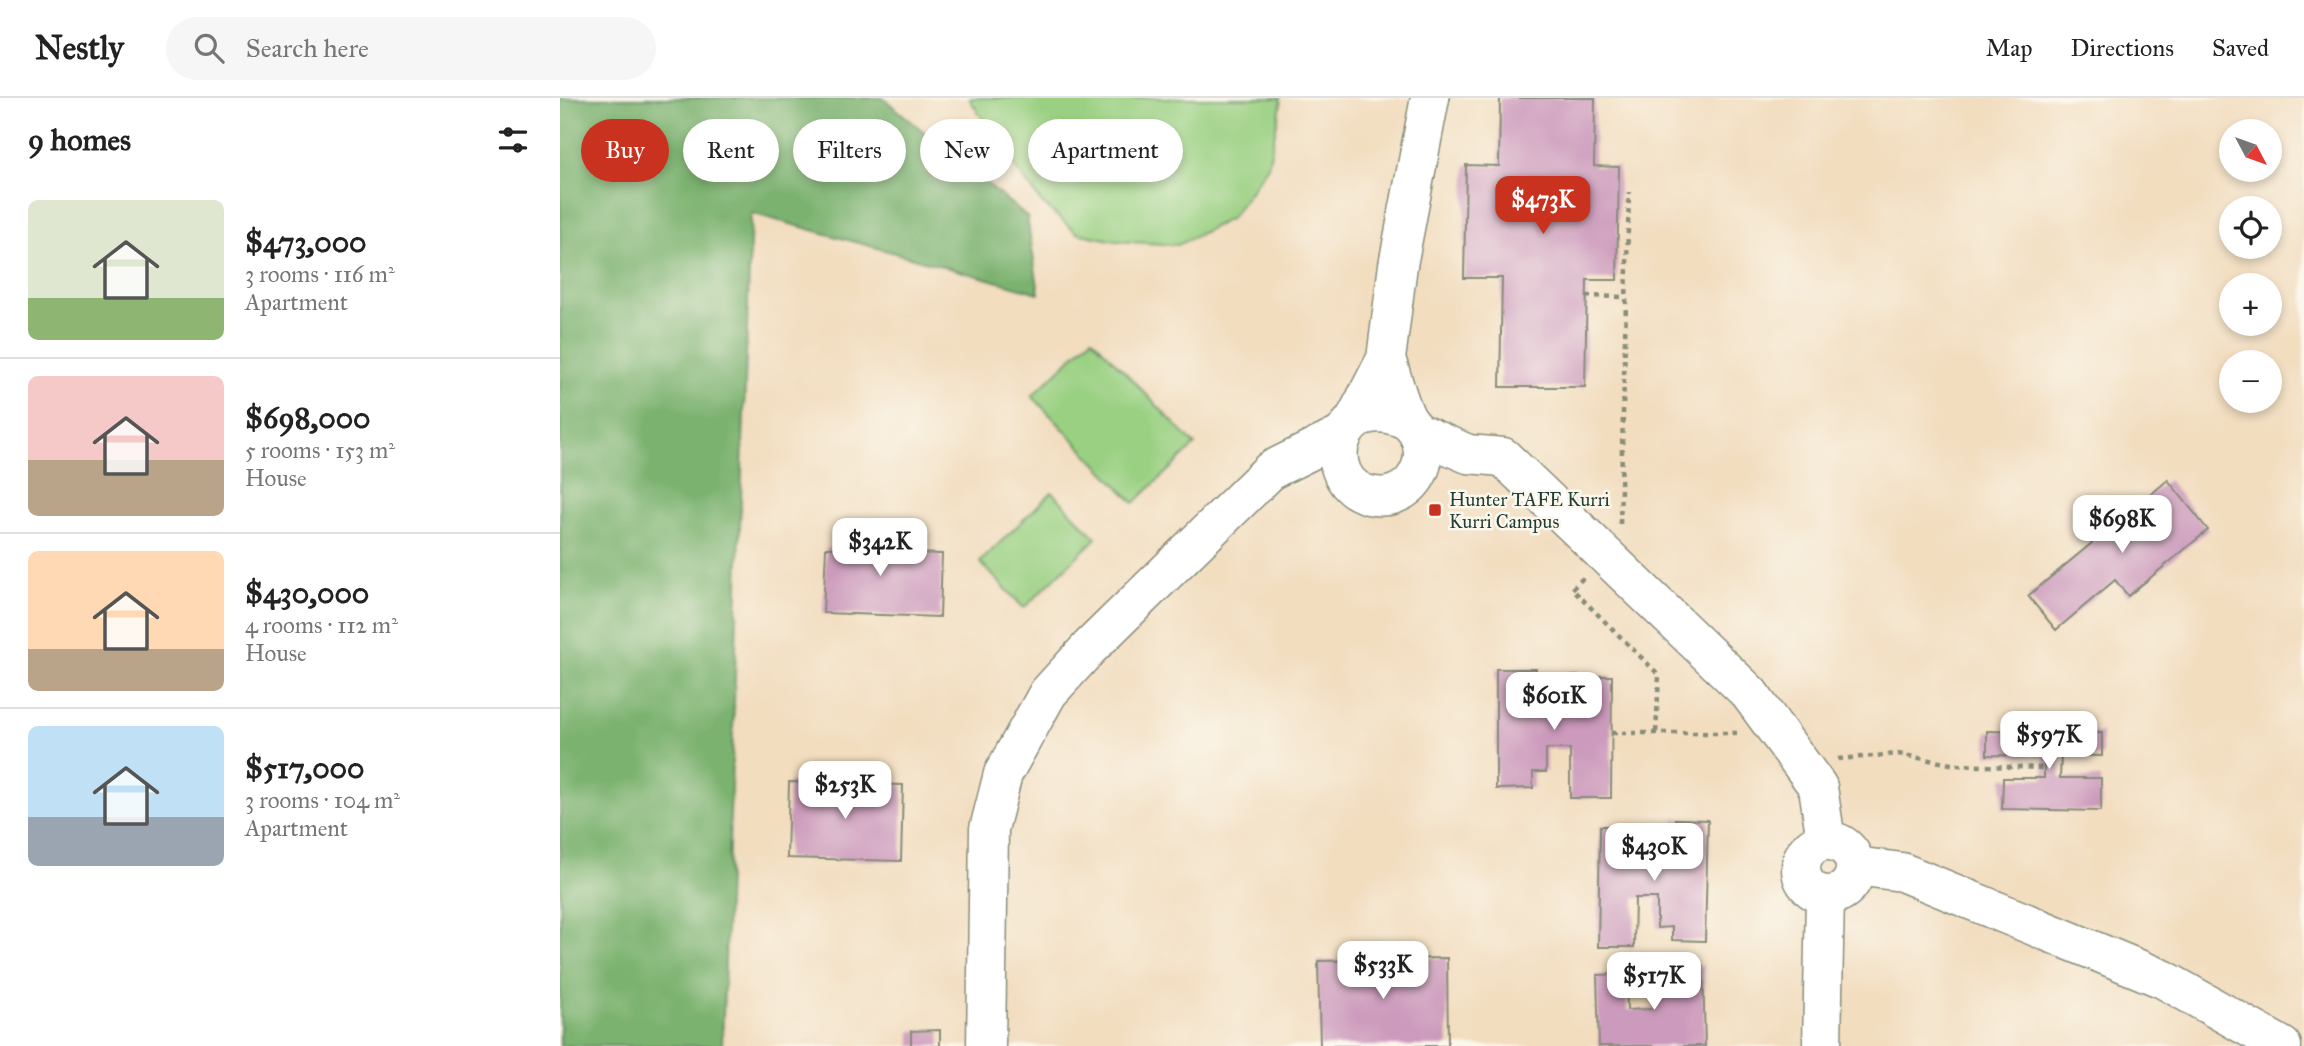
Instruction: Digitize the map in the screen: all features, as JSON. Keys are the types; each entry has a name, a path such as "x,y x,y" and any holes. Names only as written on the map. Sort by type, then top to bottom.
{"lane":[{"path":"1385,359 1423,446 1423,461 1418,476 1408,487 1394,495 1378,497 1362,493 1349,483 1346,442 1385,359 1398,265 1430,98"},
{"path":"986,1046 989,829 1003,774 1048,693 1090,647 1271,470 1298,456 1346,442 1372,413 1391,413 1468,454 1503,457 1749,693 1818,787 1826,841"},
{"path":"1418,476 1468,454"},
{"path":"1826,841 1849,850 1855,866 1850,884 1834,894 1825,895 1809,887 1801,872 1804,855 1810,848 1826,841"},
{"path":"1855,866 1902,872 2163,979 2282,1046"},
{"path":"1822,1046 1825,895"}],"path":[{"path":"1629,192 1624,297 1620,529 1615,546 1572,589 1659,675 1656,734"},
{"path":"1586,296 1624,297"}],"green space":[{"path":"560,98 883,98 920,129 920,182 985,182 1027,217 1039,293 751,213 722,1046 560,1046"},
{"path":"969,98 1280,98 1281,104 1268,166 1231,218 1178,245 1115,241 1077,233 1042,203 1014,165 1014,119 983,119"},
{"path":"1092,338 1195,445 1134,503 1032,396"},
{"path":"1052,492 1096,538 1024,608 980,562"}],"building":[{"path":"1500,98 1595,98 1594,166 1619,167 1617,280 1587,280 1585,387 1500,387 1502,278 1464,278 1466,165 1499,166"},
{"path":"2168,480 2208,530 2128,596 2115,580 2056,630 2028,596"},
{"path":"842,523 877,524 876,552 942,554 940,617 823,613 826,548 842,548"},
{"path":"1496,669 1536,669 1536,684 1549,684 1549,712 1570,713 1570,676 1612,676 1611,798 1570,798 1570,749 1546,749 1546,772 1533,772 1533,788 1496,789"},
{"path":"1987,731 2102,733 2102,756 2061,755 2060,778 2101,778 2101,811 2002,809 2003,778 2044,778 2044,756 1987,755"},
{"path":"789,782 903,785 901,861 787,858"},
{"path":"1675,819 1708,820 1705,941 1672,940 1672,927 1657,928 1657,898 1635,898 1634,947 1598,947 1600,826 1633,826 1633,862 1658,862 1658,834 1674,835"},
{"path":"1368,942 1386,942 1386,959 1447,958 1448,1046 1320,1046 1318,961 1368,960"},
{"path":"1703,966 1705,1046 1599,1046 1597,975 1626,974 1627,1010 1654,1009 1653,981 1671,980 1670,968"},
{"path":"940,1030 940,1046 911,1046 911,1031"}],"place":[{"name":"Hunter TAFE Kurri Kurri Campus","path":"1435,510"}]}
